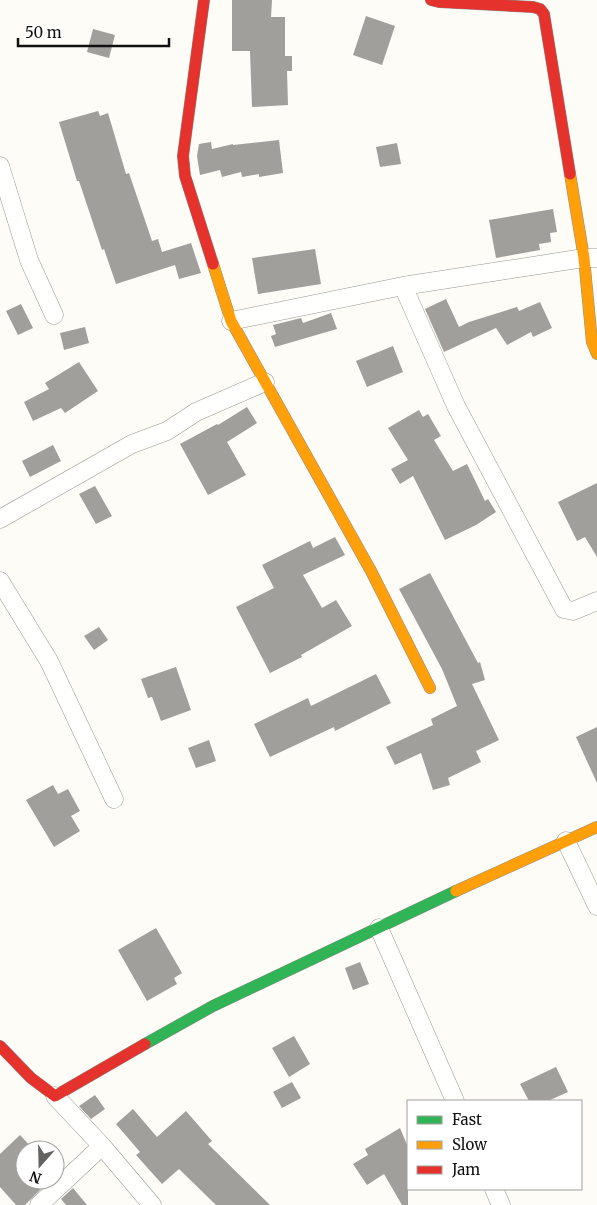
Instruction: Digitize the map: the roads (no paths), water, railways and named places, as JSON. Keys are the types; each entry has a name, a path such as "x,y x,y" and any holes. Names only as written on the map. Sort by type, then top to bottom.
{"street":[{"path":"204,0 183,156 185,176 231,321 371,570 430,688"},
{"path":"431,0 533,7 544,14 590,258 592,342 597,354"},
{"path":"0,166 28,260 54,315"},
{"path":"231,321 403,286 590,258"},
{"path":"403,286 456,406 564,609 573,611 597,601"},
{"path":"0,519 132,444 166,431 196,412 265,382"},
{"path":"0,580 49,661 114,799"},
{"path":"55,1096 213,1006 597,826"},
{"path":"566,841 597,906"},
{"path":"379,928 455,1100"},
{"path":"0,1046 31,1078 55,1096 102,1146 152,1205"},
{"path":"39,1205 102,1146"},
{"path":"494,1190 502,1205"}]}
